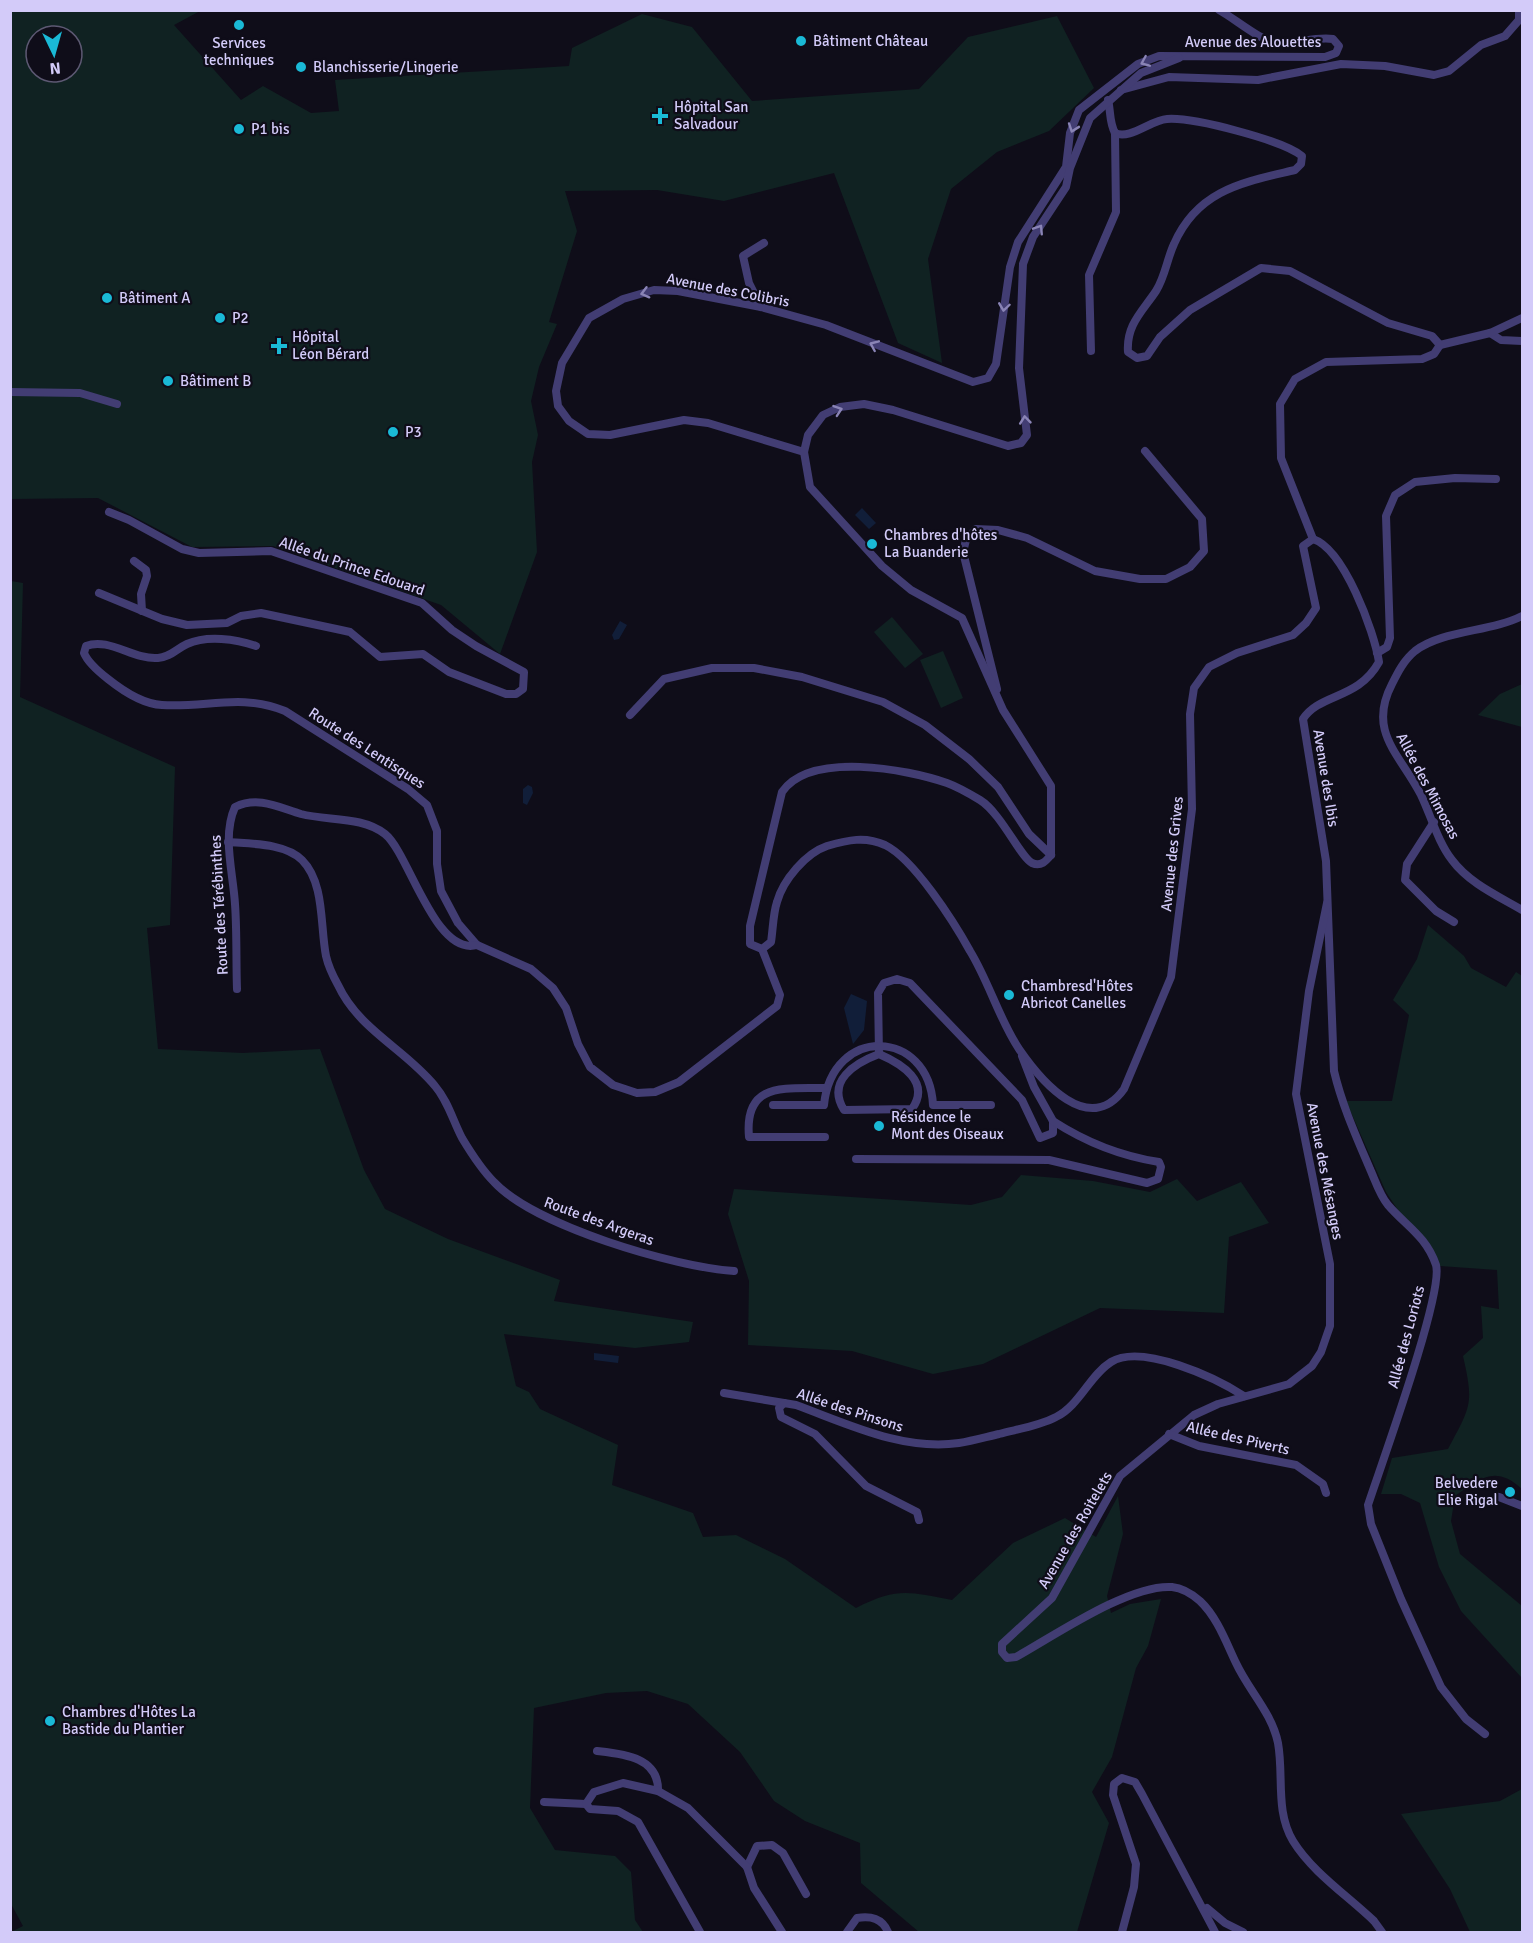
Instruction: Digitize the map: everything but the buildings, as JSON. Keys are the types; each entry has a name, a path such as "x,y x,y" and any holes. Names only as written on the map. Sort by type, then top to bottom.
{"street":[{"name":"Avenue des Alouettes","path":"1109,85 1138,64 1159,56 1325,57 1336,53 1339,46 1333,39 1323,38 1306,42 1275,44 1219,10"},
{"path":"1119,90 1169,77 1258,80 1341,64 1385,66 1434,75 1449,71 1481,45 1505,36 1519,20 1519,10"},
{"path":"1051,855 1051,786 1003,710 962,618 911,590 882,566 810,487 804,452 808,435 823,415 840,407 864,404 893,410 1008,446 1021,442 1027,435 1020,368 1019,313 1023,264 1033,237 1066,187 1068,168 1090,118 1119,90 1141,73 1186,55"},
{"name":"Avenue des Colibris","path":"804,452 708,423 684,420 610,435 588,434 569,421 558,406 556,391 562,363 590,318 623,299 654,290 760,307 826,325 973,382 988,378 996,364 1010,267 1018,242 1068,168 1070,133 1080,110 1109,85"},
{"path":"1091,351 1089,274 1116,212 1115,133 1109,123 1111,110 1108,100"},
{"path":"1115,133 1125,135 1167,118 1192,121 1270,141 1302,156 1301,164 1295,170 1238,183 1210,198 1191,218 1174,242 1157,290 1131,324 1128,352 1137,358 1147,356 1160,337 1190,310 1260,268 1290,271 1388,323 1432,336 1440,345"},
{"path":"760,307 748,283 743,256 764,243"},
{"path":"1496,479 1455,478 1415,482 1395,495 1386,516 1390,638 1387,647 1377,653 1364,613 1335,555 1324,542 1313,539 1281,458 1280,404 1295,379 1326,362 1422,359 1434,354 1440,345 1490,333 1522,318"},
{"path":"1490,333 1501,340 1522,341"},
{"path":"10,392 80,393 117,404"},
{"path":"1003,710 963,552 966,540 976,529 998,530 1027,538 1095,571 1140,579 1166,579 1190,567 1204,551 1202,519 1145,452"},
{"name":"Allée du Prince Edouard","path":"109,512 129,520 182,549 199,553 271,551 422,603 452,630 524,672 523,689 516,694 506,694 448,672 423,654 380,657 350,632 301,623 276,615 261,613 241,616 227,623"},
{"name":"Avenue des Grives","path":"1019,1049 1064,1100 1075,1106 1096,1108 1112,1102 1124,1089 1171,977 1192,809 1190,714 1194,688 1209,667 1237,653 1293,635 1306,623 1316,608 1303,546 1313,539"},
{"path":"134,561 146,570 147,576 141,594 142,611"},
{"path":"99,593 142,611 187,625 227,623 223,640 256,646"},
{"name":"Allée des Mimosas","path":"1522,616 1507,624 1432,642 1415,651 1400,668 1386,695 1381,714 1385,735 1434,822 1452,861 1470,878 1522,910"},
{"name":"Route des Lentisques","path":"223,640 201,640 186,644 170,656 157,658 140,656 102,643 86,646 84,652 99,672 123,691 145,701 162,705 242,700 277,708 408,789 428,805 435,818 441,891 458,923 477,945 531,969 553,988 566,1008 578,1044 590,1067 613,1085 637,1093 655,1092 679,1082 777,1006 780,995 762,949 750,944 750,926 782,792 796,777 818,770 874,768 949,783 982,801 998,814 1029,861 1038,864 1045,862 1051,855"},
{"name":"Avenue des Ibis","path":"1327,903 1326,861 1303,719 1309,711 1359,687 1372,674 1378,662 1377,653"},
{"path":"630,715 664,679 712,668 754,668 802,677 883,702 925,725 969,759 998,787 1029,834 1051,855"},
{"name":"Route des Térébinthes","path":"237,989 236,920 232,863 228,842 229,820 235,807 248,801 262,802 304,814 369,825 385,834 396,845 412,881 435,919 459,944 469,947 477,945"},
{"path":"1434,822 1407,864 1405,880 1436,911 1454,922"},
{"path":"762,949 771,942 777,901 782,892 793,873 818,849 851,839 868,839 887,846 926,883 972,952 1019,1049 1034,1088 1053,1121 1077,1136 1105,1149 1160,1162 1161,1167 1158,1179 1147,1183 1049,1160 856,1159"},
{"name":"Route des Argeras","path":"228,842 262,844 301,858 310,870 316,885 327,958 338,986 353,1011 368,1027 435,1086 470,1152 494,1183 524,1206 553,1221 661,1258 707,1269 734,1271"},
{"name":"Avenue des Mésanges","path":"1244,1396 1289,1384 1312,1366 1330,1326 1330,1264 1296,1094 1311,981 1327,903"},
{"name":"Allée des Loriots","path":"1327,903 1334,1071 1340,1100 1388,1205 1410,1224 1428,1247 1437,1267 1434,1292 1413,1370 1368,1505 1371,1524 1441,1687 1466,1719 1485,1734"},
{"path":"879,1050 878,993 884,983 897,979 910,983 1022,1100 1040,1138 1053,1133 1053,1121"},
{"path":"773,1105 824,1105 826,1088 836,1066 843,1059 859,1050 898,1050 915,1058 930,1083 933,1105 991,1105"},
{"path":"879,1050 913,1074 919,1091 918,1100 912,1109 844,1110 838,1101 841,1080 860,1061 879,1050"},
{"path":"825,1137 749,1137 747,1119 753,1104 772,1089 826,1088"},
{"name":"Allée des Pinsons","path":"919,1520 917,1512 866,1486 815,1434 781,1417 779,1408 784,1403 890,1439 924,1444 958,1443 1029,1427 1058,1416 1111,1362 1134,1355 1161,1359 1229,1387 1244,1396"},
{"path":"724,1393 784,1403"},
{"name":"Avenue des Roitelets","path":"1244,1396 1194,1415 1120,1476 1052,1598 1002,1644 1002,1652 1007,1658 1016,1657 1121,1598 1160,1587 1174,1587 1186,1591 1213,1616 1240,1672 1272,1721 1278,1744 1280,1798 1293,1840 1310,1862 1374,1921 1382,1932"},
{"name":"Allée des Piverts","path":"1169,1434 1200,1446 1296,1465 1323,1484 1326,1493"},
{"path":"1499,1497 1522,1506"},
{"path":"597,1751 635,1757 645,1763 658,1783 658,1791"},
{"path":"1122,1932 1134,1887 1136,1864 1113,1795 1114,1784 1122,1778 1135,1782 1200,1900 1215,1932"},
{"path":"586,1804 594,1792 623,1783 658,1791 688,1808 747,1867 758,1896 782,1932"},
{"path":"544,1802 586,1804 590,1809 628,1815 638,1822 700,1932"},
{"path":"747,1867 757,1845 772,1845 783,1853 806,1894"},
{"path":"1200,1900 1212,1914 1243,1932"},
{"path":"847,1932 857,1918 867,1916 876,1918 885,1924 888,1932"}],"shaded area":[{"name":"Hôpital Léon Bérard","path":"10,11 200,11 174,25 241,100 263,86 311,113 339,111 335,80 569,66 572,48 642,14 692,27 752,101 919,89 968,37 1057,16 1094,88 1049,131 997,152 951,189 928,259 942,363 898,343 834,173 724,201 657,190 565,191 577,231 549,322 557,324 539,367 531,401 538,435 532,462 537,552 500,654 441,605 273,546 192,547 98,498 11,499"},
{"path":"11,581 23,583 20,697 175,767 170,925 147,928 158,1049 243,1053 320,1049 364,1170 385,1209 448,1239 560,1280 554,1301 693,1322 689,1342 635,1348 504,1334 516,1386 529,1392 540,1409 618,1445 612,1485 693,1513 703,1537 736,1535 785,1559 856,1608 870,1601 903,1593 952,1600 1013,1543 1065,1518 1096,1537 1118,1496 1123,1534 1107,1596 1111,1613 1130,1604 1161,1599 1148,1646 1136,1668 1112,1757 1092,1792 1109,1823 1077,1932 919,1932 861,1883 860,1843 805,1821 774,1801 740,1752 688,1704 647,1691 606,1693 534,1708 530,1808 555,1850 615,1856 631,1872 635,1920 643,1932 11,1932 23,1926 10,1902"},
{"path":"892,617 923,654 905,668 874,632"},
{"path":"943,651 963,698 941,708 920,660"},
{"path":"1522,684 1522,727 1478,715 1500,694"},
{"path":"1428,925 1464,956 1471,968 1506,987 1516,972 1522,976 1522,1489 1504,1477 1487,1477 1480,1480 1455,1496 1451,1521 1460,1554 1522,1606 1522,1678 1461,1611 1439,1567 1420,1503 1401,1494 1381,1494 1392,1458 1448,1449 1466,1413 1469,1385 1463,1356 1483,1338 1481,1306 1499,1309 1497,1270 1440,1266 1410,1228 1386,1192 1346,1101 1392,1101 1409,1015 1393,1000 1417,959"},
{"path":"1021,1175 1093,1181 1150,1192 1177,1179 1197,1201 1241,1182 1269,1223 1229,1237 1224,1313 1100,1308 983,1364 933,1374 852,1351 748,1345 749,1281 728,1214 734,1189 971,1205 1002,1197"},
{"path":"1522,1789 1522,1932 1470,1932 1450,1889 1401,1814 1500,1801"}],"water":[{"path":"862,508 876,523 869,529 855,515"},
{"path":"620,621 627,625 619,639 614,640 612,635"},
{"path":"528,785 532,787 533,793 527,805 523,803 523,789"},
{"path":"851,994 867,1001 864,1030 853,1044 844,1008"},
{"path":"594,1353 619,1356 618,1363 594,1360"}],"place":[{"name":"Services techniques","path":"239,25"},
{"name":"Bâtiment Château","path":"801,41"},
{"name":"Blanchisserie/Lingerie","path":"301,67"},
{"name":"Hôpital San Salvadour","path":"660,116"},
{"name":"P1 bis","path":"239,129"},
{"name":"Bâtiment A","path":"107,298"},
{"name":"P2","path":"220,318"},
{"name":"Hôpital Léon Bérard","path":"279,346"},
{"name":"Bâtiment B","path":"168,381"},
{"name":"P3","path":"393,432"},
{"name":"Chambres d'hôtes La Buanderie","path":"872,544"},
{"name":"Chambresd'Hôtes Abricot Canelles","path":"1009,995"},
{"name":"Résidence le Mont des Oiseaux","path":"879,1126"},
{"name":"Belvedere Elie Rigal","path":"1510,1492"},
{"name":"Chambres d'Hôtes La Bastide du Plantier","path":"50,1721"}]}
